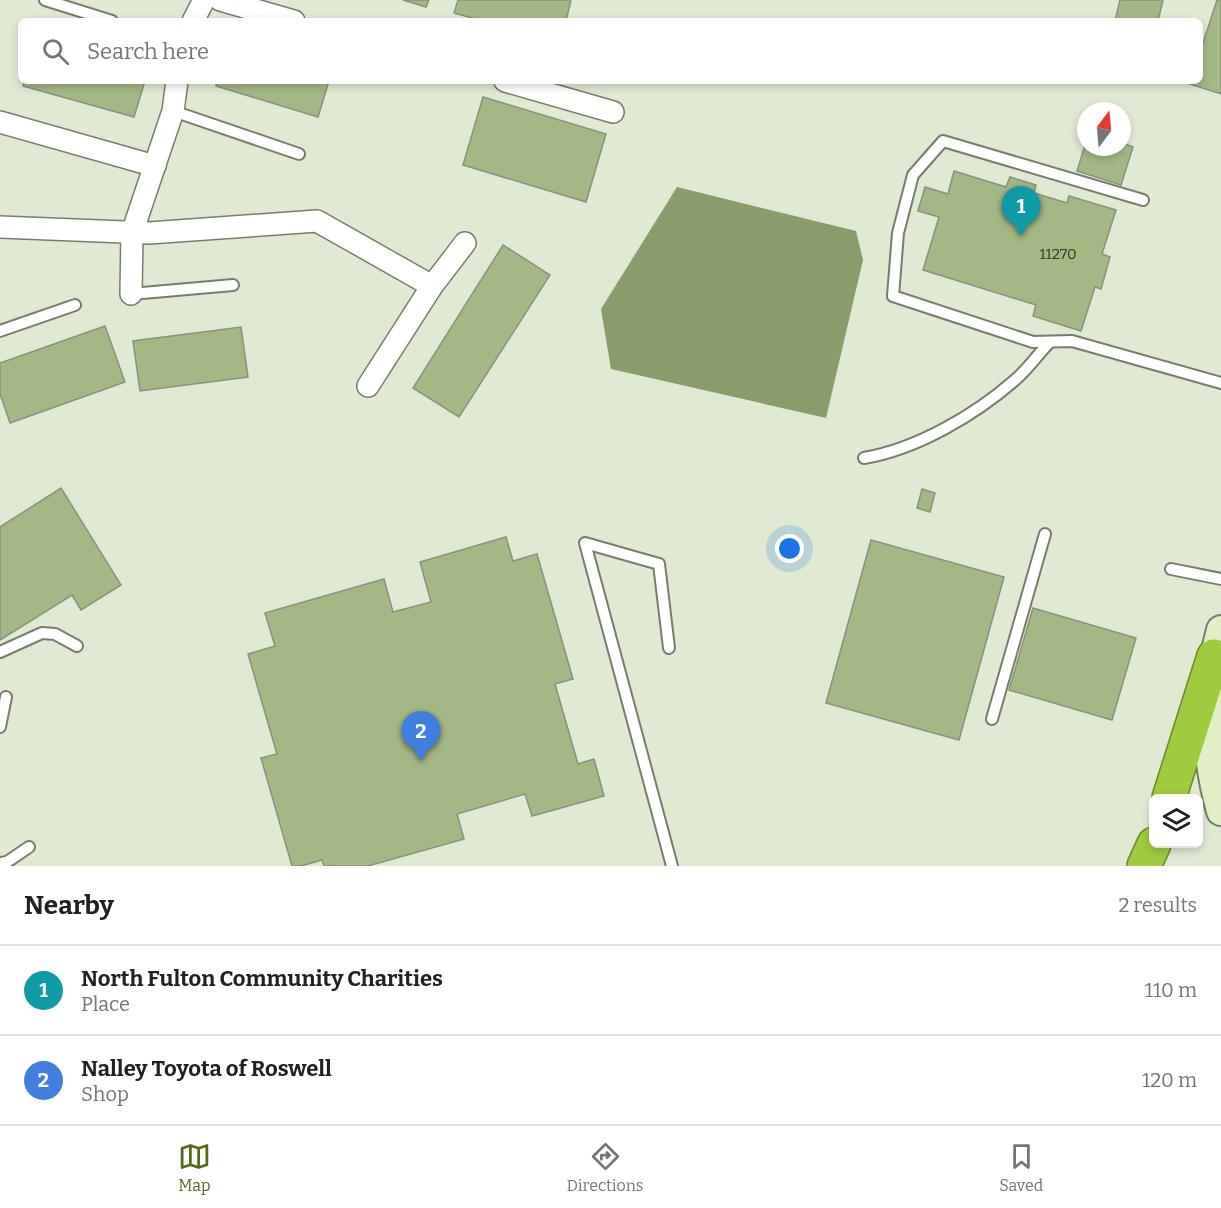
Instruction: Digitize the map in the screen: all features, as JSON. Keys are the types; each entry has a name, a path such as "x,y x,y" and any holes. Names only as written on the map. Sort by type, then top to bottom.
{"highway":[{"path":"1170,794 1218,643"},
{"path":"1144,866 1152,848"}],"street":[{"path":"195,18 204,0"},
{"path":"220,0 283,18"},
{"path":"131,294 132,233 173,111 177,84"},
{"path":"515,84 613,112"},
{"path":"0,122 155,166"},
{"path":"0,227 149,233 317,221 432,286"},
{"path":"368,386 432,286 465,243"},
{"path":"1218,643 1208,704 1207,743 1221,811"}],"lane":[{"path":"45,0 102,18"},
{"path":"173,111 299,154"},
{"path":"1143,200 943,141 913,175 898,233 893,296 1033,342 1072,341 1221,383"},
{"path":"131,294 233,285"},
{"path":"0,332 75,305"},
{"path":"864,458 888,454 957,423 1016,380 1050,342"},
{"path":"992,719 1045,534"},
{"path":"669,648 659,564 585,543 672,866"},
{"path":"1171,569 1221,579"},
{"path":"0,652 42,633 55,634 77,646"},
{"path":"0,727 6,698"},
{"path":"0,863 7,862 29,847"}],"shaded area":[{"path":"677,187 856,231 863,260 826,418 611,369 601,309"}],"building":[{"path":"403,0 429,0 426,7"},
{"path":"458,0 571,0 567,18 472,18 454,13"},
{"path":"1120,0 1163,0 1159,18 1116,18"},
{"path":"1217,0 1221,0 1221,94 1190,84 1203,84 1203,43"},
{"path":"23,84 144,84 134,117 23,86"},
{"path":"216,84 328,84 318,117 216,86"},
{"path":"483,97 606,134 586,202 463,165"},
{"path":"1082,156 1130,156 1121,185 1077,171"},
{"path":"954,171 1006,187 1010,177 1036,185 1034,193 1067,203 1069,196 1116,210 1102,254 1110,257 1101,289 1095,287 1081,331 1033,316 1036,305 923,270 939,217 918,211 925,187 948,194"},
{"path":"503,245 550,275 459,417 413,388"},
{"path":"105,326 125,382 10,423 0,394 0,363"},
{"path":"241,327 248,377 140,391 133,341"},
{"path":"61,488 121,585 81,610 72,595 0,640 0,527"},
{"path":"922,489 935,493 930,512 917,508"},
{"path":"506,537 513,561 537,554 573,679 555,684 578,764 594,759 604,796 532,816 525,794 457,814 464,839 368,866 324,866 322,860 292,866 261,758 277,754 248,654 275,646 265,613 384,579 393,612 431,602 420,562"},
{"path":"871,540 1004,577 959,740 826,703"},
{"path":"1033,608 1136,638 1112,720 1009,690"}],"place":[{"name":"North Fulton Community Charities","path":"1021,236"},
{"name":"Nalley Toyota of Roswell","path":"421,761"}]}
